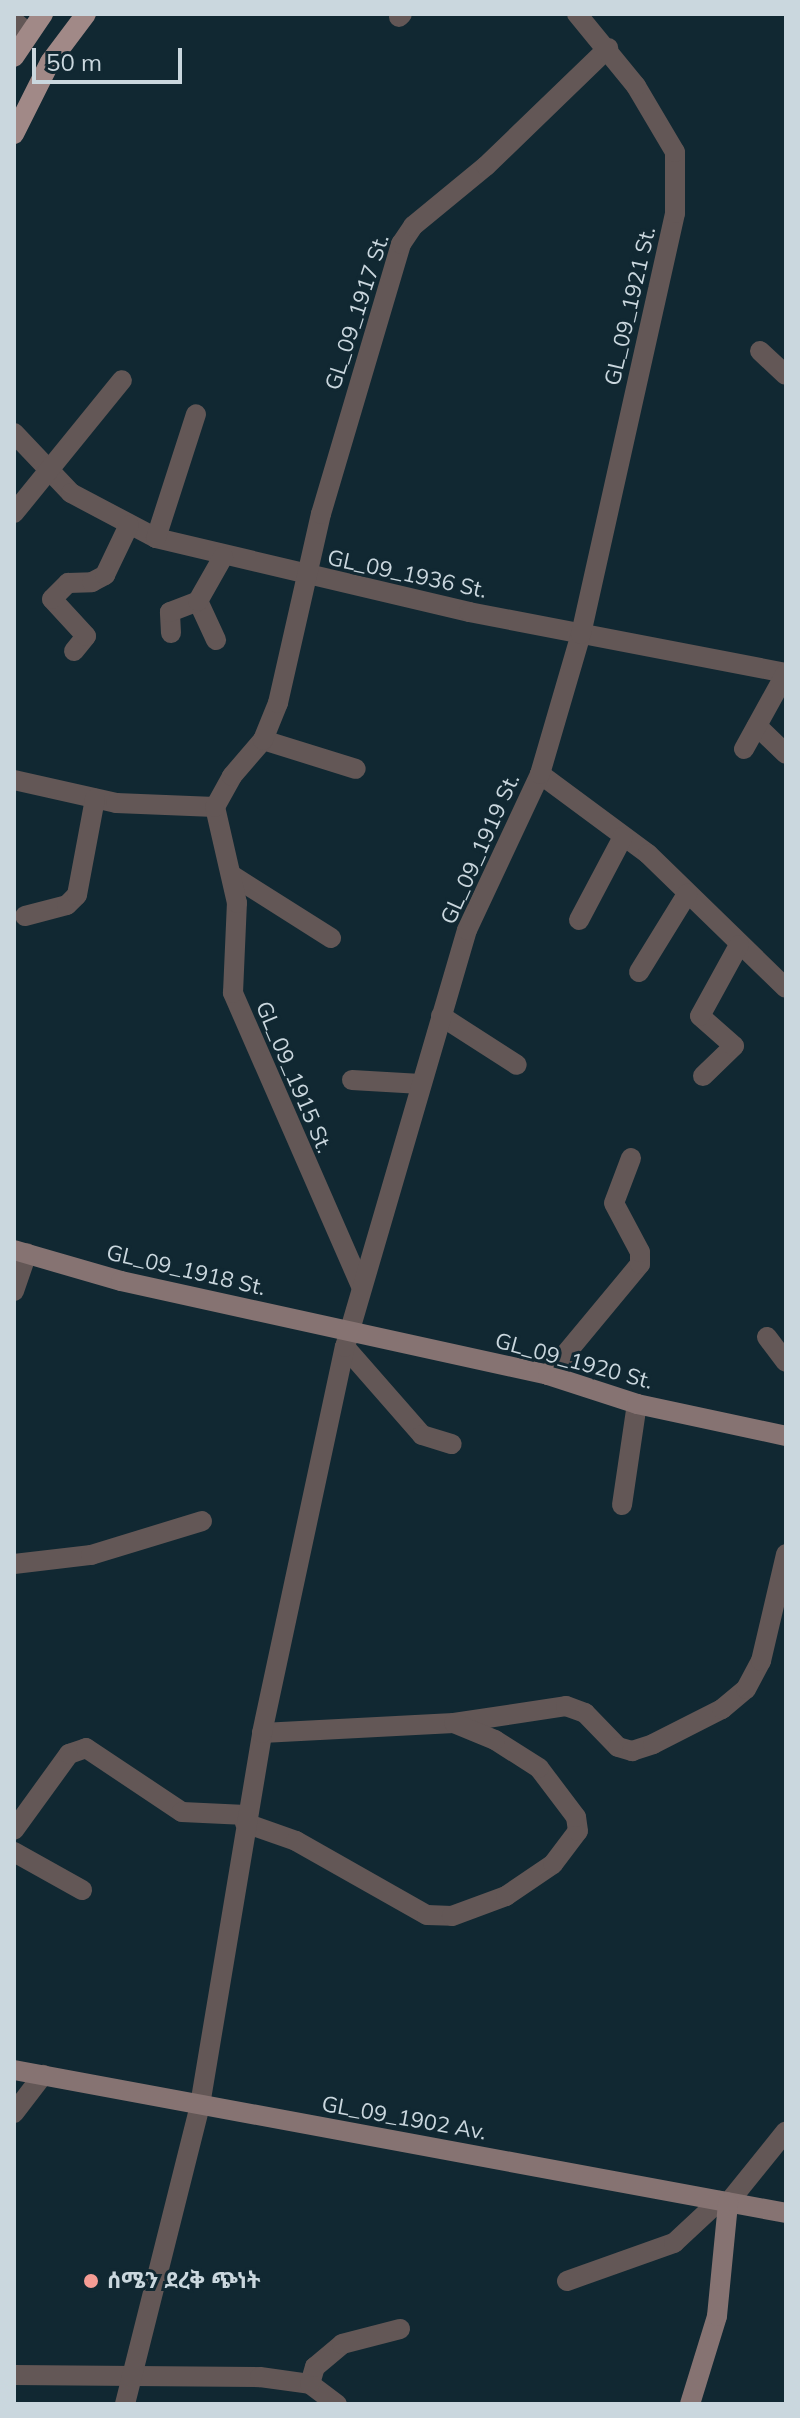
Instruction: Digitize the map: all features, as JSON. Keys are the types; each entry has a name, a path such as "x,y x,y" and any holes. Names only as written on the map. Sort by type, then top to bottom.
{"main road":[{"path":"14,57 21,27 43,14"},
{"path":"14,134 50,62 86,14"},
{"name":"GL_09_1918 St.","path":"20,1251 121,1281 347,1340"},
{"name":"GL_09_1920 St.","path":"347,1340 548,1375 637,1404 786,1436"},
{"name":"GL_09_1902 Av.","path":"14,2070 786,2213"},
{"path":"690,2404 717,2316 724,2202"}],"street":[{"name":"GL_09_1921 St.","path":"577,14 608,48 659,120 675,152 679,179 662,277 581,634"},
{"name":"GL_09_1917 St.","path":"306,576 401,244 413,226 497,156 608,48"},
{"path":"760,351 786,375"},
{"path":"14,513 122,380"},
{"path":"156,538 196,414"},
{"name":"GL_09_1936 St.","path":"14,433 71,493 156,538 306,576 786,673"},
{"path":"74,651 86,636 52,599 68,583 92,582 105,575 129,525"},
{"path":"171,633 170,612 198,601 223,557"},
{"path":"14,780 95,799 215,807 232,776 263,740 291,659 306,576"},
{"path":"198,601 216,640"},
{"name":"GL_09_1919 St.","path":"125,2404 200,2105 262,1733 347,1340 474,913 540,774 581,634"},
{"path":"744,749 786,673"},
{"path":"757,726 786,754"},
{"path":"263,740 356,769"},
{"path":"540,774 648,854 786,988"},
{"path":"25,916 67,905 77,895 95,799"},
{"name":"GL_09_1915 St.","path":"215,807 233,876 233,993 361,1286"},
{"path":"579,920 623,837"},
{"path":"233,876 331,938"},
{"path":"639,972 687,894"},
{"path":"703,1076 734,1046 700,1016 739,945"},
{"path":"441,1016 517,1065"},
{"path":"352,1080 421,1084"},
{"path":"548,1375 640,1264 640,1252 614,1203 631,1158"},
{"path":"14,1291 20,1251"},
{"path":"767,1337 786,1362"},
{"path":"347,1340 422,1435 452,1444"},
{"path":"622,1505 637,1404"},
{"path":"14,1564 91,1555 202,1521"},
{"path":"262,1733 454,1723 566,1706 576,1707 618,1747 632,1751 677,1735 746,1689 761,1661 786,1554"},
{"path":"14,1830 69,1754 86,1748 182,1812 246,1819 296,1841 427,1915 452,1916 506,1896 553,1864 578,1831 576,1817 539,1768 495,1740 454,1723"},
{"path":"14,1852 82,1890"},
{"path":"14,2113 43,2075"},
{"path":"567,2281 674,2243 724,2202 786,2131"},
{"path":"310,2384 315,2367 342,2344 400,2329"},
{"path":"14,2375 260,2377 310,2384 337,2404"}],"place":[{"name":"ሰሜን ደረቅ ጭነት","path":"91,2281"}]}
